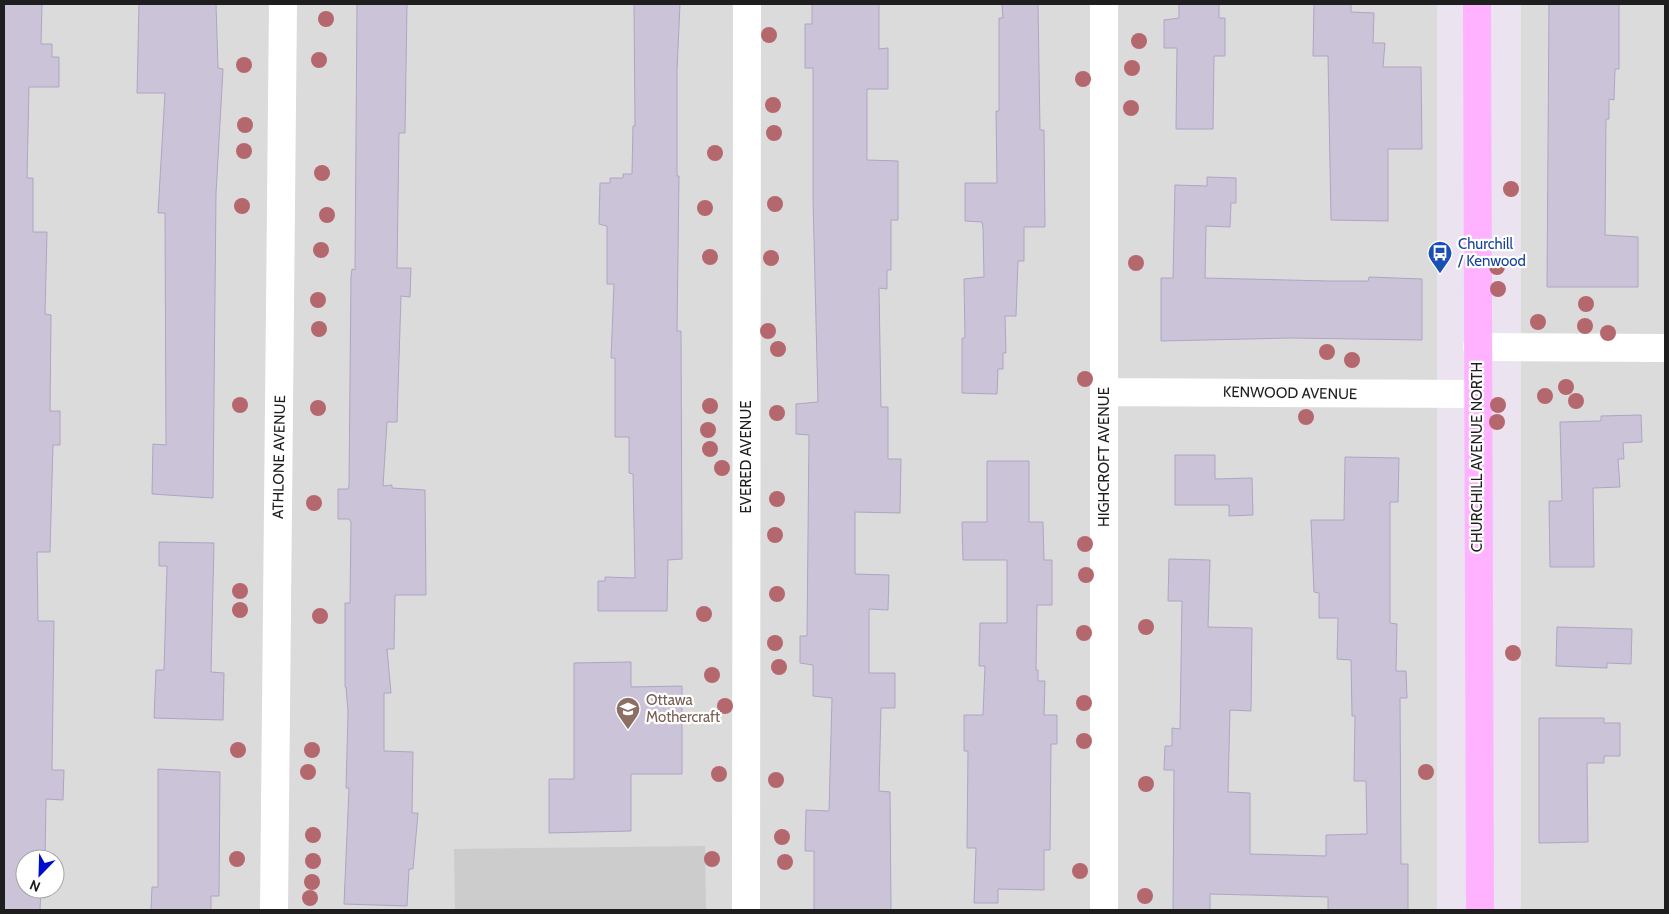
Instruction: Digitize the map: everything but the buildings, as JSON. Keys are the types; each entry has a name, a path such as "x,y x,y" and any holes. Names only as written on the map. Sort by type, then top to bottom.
{"main road":[{"name":"CHURCHILL AVENUE NORTH","path":"1478,4 1477,394 1480,910"}],"street":[{"name":"ATHLONE AVENUE","path":"274,910 283,4"},
{"name":"EVERED AVENUE","path":"746,910 747,4"},
{"name":"HIGHCROFT AVENUE","path":"1104,4 1104,910"},
{"path":"1477,347 1665,348"},
{"name":"KENWOOD AVENUE","path":"1104,392 1477,394"}],"shaded area":[{"path":"4,4 1437,4 1437,910 4,910"},
{"path":"1521,4 1665,4 1665,910 1521,910"},
{"path":"705,846 706,910 455,910 454,849"}],"place":[{"name":"Churchill / Kenwood","path":"1440,274"},
{"name":"Ottawa Mothercraft","path":"628,730"}]}
